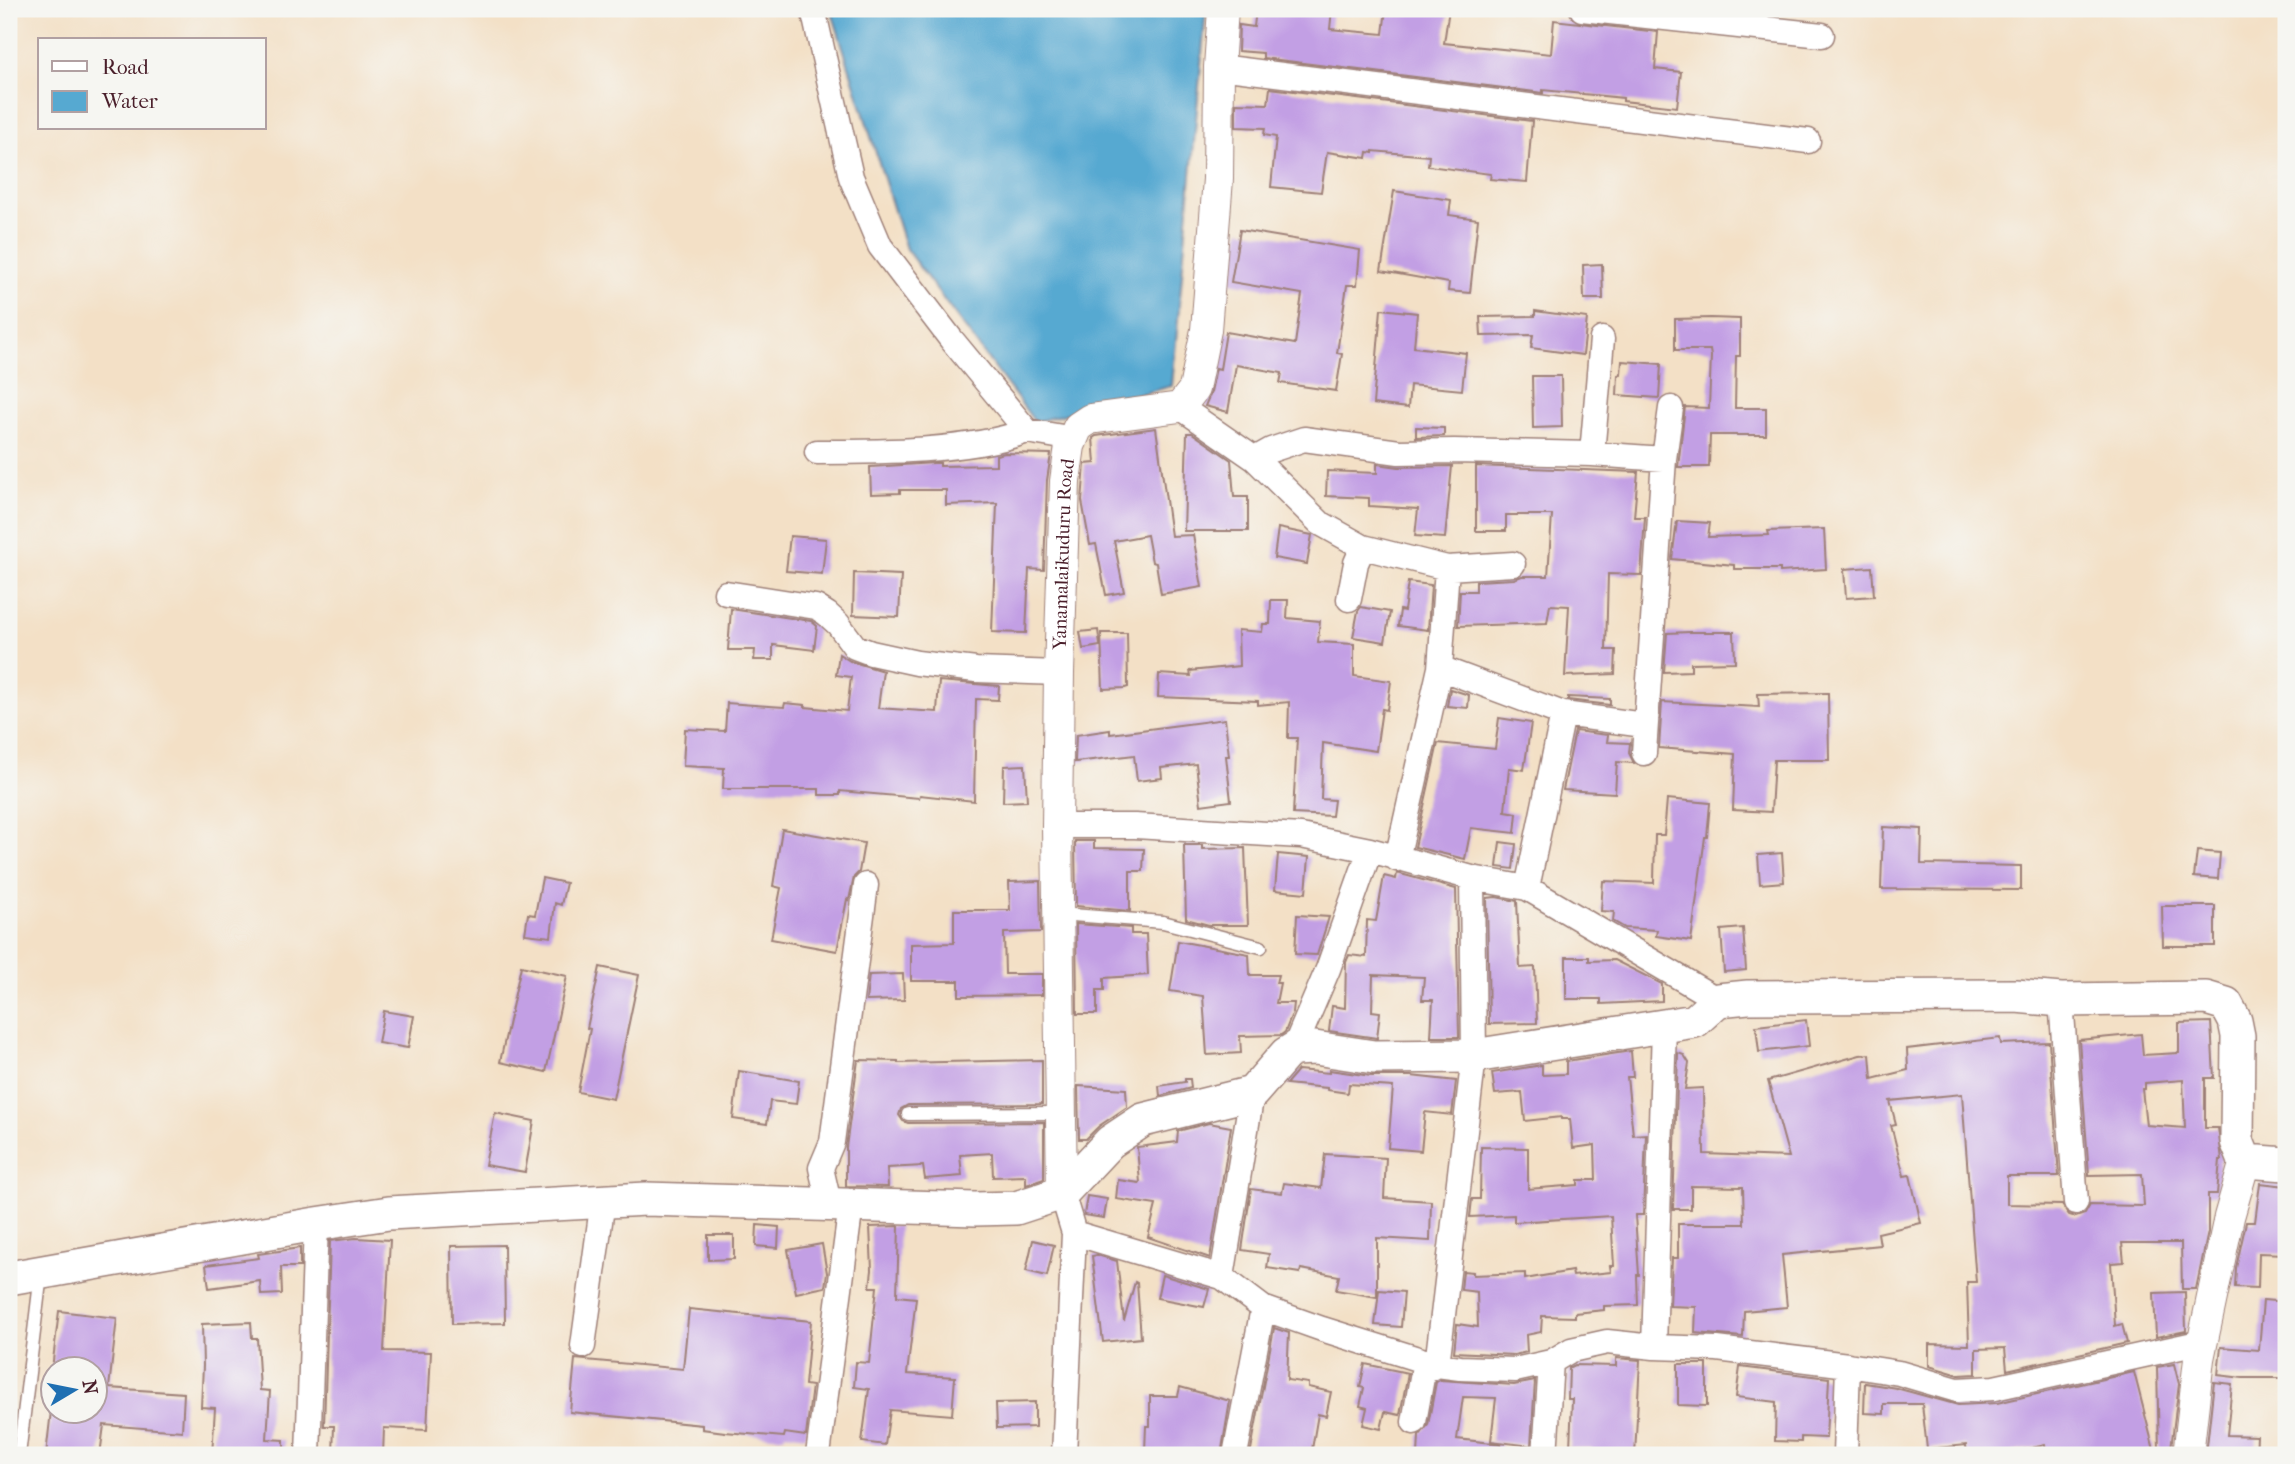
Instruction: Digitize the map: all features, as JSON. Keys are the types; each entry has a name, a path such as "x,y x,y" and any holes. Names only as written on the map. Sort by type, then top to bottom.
{"main road":[{"path":"9,1278 389,1213 603,1200 1016,1208 1030,1206 1062,1193 1110,1142 1143,1120 1252,1093 1286,1054 1294,1049 1315,1048 1374,1057 1474,1056 1695,1021 1718,1000 1748,997 2016,996 2061,1000 2206,998 2226,1004 2235,1021 2238,1036 2237,1141 2245,1161 2286,1164"}],"street":[{"path":"813,9 851,177 880,246 951,339 1027,431"},
{"path":"1223,9 1219,67 1218,179 1206,330 1194,388 1181,407 1255,459 1320,523 1363,547 1447,568 1513,565"},
{"path":"1582,9 1822,35"},
{"path":"1219,67 1808,141"},
{"path":"1592,454 1602,339"},
{"name":"Yanamalaikuduru Road","path":"1062,1193 1057,826 1065,481 1078,427 1090,419 1181,407"},
{"path":"1644,753 1664,459 1671,408"},
{"path":"817,452 864,452 949,446 1006,439 1027,431 1074,439"},
{"path":"1255,459 1304,439 1399,452 1592,454 1664,459"},
{"path":"1349,599 1356,563 1363,547"},
{"path":"1397,859 1440,668 1447,568"},
{"path":"726,593 816,607 838,624 855,648 871,653 917,663 976,670 1059,673"},
{"path":"1440,668 1563,714 1644,725"},
{"path":"1527,888 1563,714"},
{"path":"1057,826 1135,825 1301,836 1370,850 1472,878 1527,888 1718,1000"},
{"path":"1294,1049 1328,969 1370,850"},
{"path":"1437,1364 1474,1056 1472,878"},
{"path":"818,1455 840,1204 821,1168 832,1142 866,885"},
{"path":"2061,1000 2076,1202"},
{"path":"1654,1347 1664,1027"},
{"path":"1222,1277 1252,1093"},
{"path":"2188,1455 2203,1342 2229,1217 2245,1161"},
{"path":"1062,1193 1074,1233 1064,1455"},
{"path":"583,1346 603,1200"},
{"path":"308,1455 316,1224"},
{"path":"1074,1233 1222,1277 1264,1308 1322,1329 1437,1364 1460,1368 1515,1370 1551,1362 1571,1350 1594,1343 1614,1342 1654,1347 1717,1349 1848,1365 1899,1373 1957,1390 1994,1388 2203,1342"},
{"path":"1235,1455 1264,1308"},
{"path":"1545,1455 1551,1362"},
{"path":"1415,1422 1423,1372 1437,1364"},
{"path":"1845,1455 1848,1365"}],"lane":[{"path":"1059,914 1163,922 1261,947"},
{"path":"908,1114 1061,1113"},
{"path":"19,1455 41,1274"}],"water":[{"path":"831,9 1206,9 1172,386 1035,422 906,249"}],"building":[{"path":"1256,9 1332,9 1330,29 1383,34 1386,9 1449,9 1444,43 1551,54 1554,20 1658,32 1655,69 1681,72 1677,107 1623,101 1623,98 1543,90 1543,93 1263,58 1263,53 1238,51 1239,25 1254,27"},
{"path":"1270,88 1532,121 1527,182 1490,179 1491,174 1428,166 1429,156 1373,151 1368,152 1367,158 1327,152 1321,192 1271,187 1276,137 1264,135 1265,128 1236,127 1236,103 1268,104"},
{"path":"1394,191 1451,200 1449,215 1478,219 1470,293 1448,291 1449,283 1381,271"},
{"path":"1240,230 1360,250 1357,285 1347,285 1337,353 1342,354 1336,391 1280,383 1282,373 1236,365 1228,412 1205,406 1216,368 1220,369 1226,332 1295,344 1302,294 1231,282"},
{"path":"1602,264 1603,299 1584,299 1583,265"},
{"path":"1381,309 1417,313 1414,347 1466,353 1462,390 1410,385 1408,408 1373,404"},
{"path":"1535,311 1587,318 1583,355 1531,348 1533,335 1481,336 1480,317 1535,316"},
{"path":"1675,319 1740,319 1735,408 1766,408 1766,435 1710,435 1709,467 1678,467 1685,407 1709,408 1711,356 1710,350 1675,350"},
{"path":"1622,361 1661,364 1659,398 1617,395"},
{"path":"1532,376 1561,376 1562,427 1533,428"},
{"path":"1416,427 1444,428 1444,436 1416,437"},
{"path":"1156,428 1171,536 1193,535 1202,587 1161,594 1156,563 1152,562 1147,535 1114,541 1124,592 1106,595 1096,544 1090,545 1082,501 1085,464 1095,463 1093,438 1096,436"},
{"path":"1187,433 1192,433 1231,460 1234,497 1248,497 1248,531 1184,531"},
{"path":"1051,454 1047,480 1044,570 1029,569 1026,633 992,632 997,503 946,505 946,490 900,490 900,493 871,494 870,467 934,463 940,463 940,466 996,465 996,455"},
{"path":"1377,464 1399,467 1452,466 1445,538 1415,536 1418,509 1369,506 1369,498 1326,496 1327,471 1377,473"},
{"path":"1476,466 1638,472 1634,517 1645,517 1641,575 1608,574 1606,650 1616,650 1615,674 1565,676 1569,606 1550,605 1547,623 1458,626 1460,591 1476,591 1476,581 1548,576 1552,515 1506,515 1506,531 1476,531"},
{"path":"1677,521 1710,523 1708,537 1769,535 1768,531 1824,529 1826,569 1780,572 1780,569 1734,569 1734,565 1672,559"},
{"path":"1278,528 1312,535 1307,564 1274,558"},
{"path":"790,536 826,539 822,574 786,571"},
{"path":"1872,567 1874,596 1846,598 1844,569"},
{"path":"854,573 901,575 899,617 853,615"},
{"path":"1408,582 1431,585 1428,630 1398,626 1400,610 1404,611"},
{"path":"1271,600 1288,600 1287,618 1320,621 1318,642 1354,644 1354,676 1391,681 1387,710 1382,709 1376,751 1323,743 1321,799 1334,800 1332,816 1293,814 1297,738 1288,738 1289,702 1258,705 1258,701 1158,697 1159,674 1191,676 1190,671 1239,666 1238,630 1262,632 1263,624 1270,624"},
{"path":"1361,607 1390,612 1385,642 1353,637"},
{"path":"731,609 811,621 817,626 814,650 773,645 773,660 754,660 755,650 728,650"},
{"path":"1098,630 1100,646 1083,649 1080,632"},
{"path":"1734,632 1735,662 1691,663 1691,671 1664,672 1667,633"},
{"path":"1101,633 1127,633 1128,687 1103,689"},
{"path":"839,654 850,661 883,671 878,708 937,712 939,681 999,686 998,700 976,699 974,801 840,791 840,795 819,795 819,789 723,789 724,768 683,766 685,729 725,731 727,703 784,707 785,703 847,711 851,677 836,675"},
{"path":"1450,689 1469,695 1468,708 1447,706"},
{"path":"1828,693 1829,760 1774,760 1771,812 1733,810 1735,754 1659,748 1662,702 1759,707 1758,694"},
{"path":"1568,697 1610,699 1610,705 1568,700"},
{"path":"1499,718 1531,723 1524,770 1509,768 1505,811 1517,813 1515,833 1471,828 1465,859 1415,847 1438,743 1495,749"},
{"path":"1225,719 1231,801 1201,805 1196,764 1161,768 1162,778 1137,781 1134,755 1075,762 1076,735 1110,730 1110,734"},
{"path":"1575,731 1608,735 1607,742 1630,743 1629,753 1634,763 1617,762 1615,793 1563,790"},
{"path":"1025,765 1027,801 1003,802 1004,766"},
{"path":"1667,799 1710,803 1691,941 1656,936 1657,930 1625,928 1613,921 1614,912 1601,911 1603,881 1654,883 1655,835 1664,835"},
{"path":"1883,827 1922,829 1921,864 2021,866 2021,890 1881,889"},
{"path":"782,829 864,843 859,872 854,877 849,900 847,899 837,951 771,939 781,888 773,886"},
{"path":"1075,841 1094,841 1094,848 1144,849 1143,871 1130,871 1130,911 1076,906"},
{"path":"1500,842 1516,844 1513,869 1497,867"},
{"path":"1184,845 1202,845 1202,849 1245,848 1248,925 1209,925 1186,919"},
{"path":"2197,851 2220,853 2218,879 2194,877"},
{"path":"1782,853 1784,882 1760,884 1758,855"},
{"path":"1278,854 1309,857 1306,893 1275,890"},
{"path":"1397,873 1456,889 1459,1037 1431,1037 1433,1000 1422,1000 1424,977 1373,975 1372,1011 1380,1012 1377,1038 1329,1031 1332,1006 1345,1008 1346,962 1349,955 1366,957 1367,920 1376,921 1384,876 1396,879"},
{"path":"542,878 566,883 561,905 555,903 551,937 525,934 528,914 535,915"},
{"path":"1040,881 1041,932 1004,933 1005,974 1042,974 1042,995 959,996 959,981 911,981 911,944 954,943 954,910 1010,910 1009,882"},
{"path":"1487,898 1517,901 1520,968 1535,967 1537,1023 1489,1024"},
{"path":"2162,906 2215,906 2215,946 2163,946"},
{"path":"1297,915 1329,917 1317,955 1295,954"},
{"path":"1076,924 1131,928 1131,934 1146,934 1148,975 1104,978 1104,990 1097,990 1097,1014 1077,1014"},
{"path":"1743,928 1746,970 1724,972 1721,930"},
{"path":"1178,941 1249,954 1250,975 1278,975 1276,983 1280,983 1276,1003 1294,1003 1285,1032 1281,1035 1240,1036 1241,1053 1207,1055 1203,996 1170,991"},
{"path":"1566,957 1589,957 1589,961 1614,960 1662,984 1662,1001 1601,1004 1601,999 1566,999"},
{"path":"521,966 567,976 546,1072 500,1062"},
{"path":"600,967 639,975 613,1099 578,1092 590,1029 587,1028"},
{"path":"903,974 904,1000 866,1001 869,975"},
{"path":"384,1011 414,1016 408,1048 378,1043"},
{"path":"1806,1020 1809,1046 1759,1052 1756,1026"},
{"path":"2211,1022 2214,1078 2205,1078 2205,1128 2218,1128 2222,1160 2217,1194 2208,1194 2208,1232 2196,1289 2182,1289 2181,1243 2122,1243 2124,1262 2111,1263 2115,1326 2122,1324 2127,1343 2007,1370 2005,1348 1976,1349 1976,1374 1959,1375 1929,1366 1929,1344 1969,1345 1967,1282 1976,1282 1962,1094 1890,1101 1896,1124 1891,1125 1904,1176 1910,1175 1921,1223 1878,1233 1880,1245 1782,1255 1787,1307 1744,1311 1743,1337 1695,1333 1696,1307 1670,1306 1672,1258 1678,1258 1678,1224 1744,1224 1743,1187 1691,1186 1691,1209 1673,1209 1678,1053 1684,1055 1689,1063 1685,1089 1703,1088 1704,1154 1789,1157 1768,1081 1860,1055 1870,1054 1872,1079 1908,1070 1907,1049 2000,1038 2001,1044 2049,1042 2059,1176 2007,1176 2007,1204 2062,1205 2069,1215 2076,1217 2085,1214 2090,1205 2144,1206 2142,1174 2089,1175 2079,1040 2141,1034 2143,1055 2179,1053 2179,1023","holes":["2183,1080 2185,1128 2146,1125 2142,1089 2145,1089 2145,1083"]},
{"path":"1631,1051 1633,1077 1627,1077 1633,1135 1646,1134 1643,1215 1635,1215 1638,1305 1604,1306 1604,1310 1575,1313 1575,1317 1542,1316 1541,1332 1526,1335 1527,1352 1514,1355 1454,1352 1457,1324 1478,1327 1477,1292 1461,1290 1463,1271 1473,1272 1473,1275 1525,1273 1525,1279 1572,1271 1573,1276 1611,1272 1610,1266 1614,1266 1611,1216 1514,1222 1514,1215 1470,1217 1472,1199 1480,1199 1481,1147 1528,1148 1528,1189 1578,1185 1578,1180 1596,1180 1595,1145 1573,1148 1570,1119 1561,1117 1525,1121 1522,1092 1495,1094 1492,1073 1542,1065 1542,1075 1566,1074 1566,1061"},
{"path":"858,1060 898,1063 1042,1060 1043,1104 908,1105 901,1109 899,1115 908,1123 1044,1122 1044,1179 1026,1185 1026,1176 993,1177 992,1153 960,1155 962,1176 925,1179 923,1166 887,1168 888,1187 846,1186 846,1147"},
{"path":"1298,1070 1329,1073 1329,1070 1371,1076 1411,1076 1456,1081 1452,1115 1425,1112 1421,1151 1388,1148 1393,1087 1349,1084 1348,1093 1286,1084"},
{"path":"739,1071 799,1081 796,1104 770,1101 767,1124 733,1119"},
{"path":"1185,1079 1190,1079 1191,1088 1160,1096 1159,1086 1185,1082"},
{"path":"1078,1086 1126,1089 1127,1107 1099,1126 1086,1139 1079,1139"},
{"path":"495,1113 534,1121 525,1172 485,1165"},
{"path":"1209,1123 1231,1127 1210,1258 1148,1237 1156,1205 1116,1199 1118,1180 1140,1183 1137,1147 1177,1142 1178,1131"},
{"path":"1325,1154 1386,1158 1384,1198 1431,1201 1430,1241 1377,1238 1377,1297 1336,1290 1339,1276 1301,1269 1300,1273 1267,1268 1269,1254 1242,1250 1251,1189 1282,1193 1284,1183 1321,1188"},
{"path":"2260,1183 2286,1186 2286,1254 2259,1253 2258,1288 2235,1287 2236,1268 2246,1222 2255,1222"},
{"path":"1087,1196 1107,1199 1104,1218 1084,1215"},
{"path":"757,1225 779,1227 778,1248 756,1246"},
{"path":"899,1226 897,1296 916,1298 907,1374 955,1377 952,1415 890,1410 885,1445 862,1442 869,1389 854,1387 856,1362 869,1363 877,1287 870,1287 870,1227"},
{"path":"708,1235 734,1235 734,1259 708,1260"},
{"path":"356,1238 390,1240 384,1351 431,1352 427,1430 384,1428 383,1455 333,1455 334,1426 324,1426 330,1241"},
{"path":"1033,1240 1054,1245 1047,1276 1026,1271"},
{"path":"822,1244 827,1273 825,1287 796,1293 788,1250"},
{"path":"504,1245 505,1323 452,1324 451,1246"},
{"path":"300,1248 300,1267 281,1267 282,1294 261,1295 260,1281 209,1288 206,1265 259,1258 258,1254"},
{"path":"1092,1256 1117,1261 1124,1321 1135,1282 1137,1283 1141,1338 1103,1342"},
{"path":"1162,1275 1209,1289 1204,1307 1157,1298"},
{"path":"1379,1290 1404,1292 1401,1327 1375,1325"},
{"path":"2185,1292 2186,1331 2156,1337 2154,1293"},
{"path":"2263,1300 2286,1302 2286,1378 2218,1375 2221,1347 2259,1350"},
{"path":"689,1309 811,1321 805,1385 812,1386 806,1436 725,1432 702,1429 702,1425 570,1412 575,1359 683,1369"},
{"path":"59,1311 117,1318 109,1388 184,1393 182,1431 108,1425 108,1356 54,1356"},
{"path":"251,1322 252,1338 257,1338 260,1390 270,1391 267,1439 284,1440 284,1455 212,1455 215,1408 201,1407 202,1324"},
{"path":"1274,1328 1289,1333 1287,1380 1308,1383 1308,1387 1331,1392 1326,1416 1318,1414 1311,1455 1250,1455"},
{"path":"1616,1358 1640,1360 1635,1455 1592,1455 1592,1448 1570,1448 1572,1399 1568,1399 1569,1368 1575,1365 1616,1366"},
{"path":"1365,1364 1408,1373 1400,1415 1385,1412 1381,1429 1363,1425 1367,1408 1360,1406 1364,1388 1360,1387"},
{"path":"1678,1364 1707,1364 1707,1406 1678,1405"},
{"path":"2174,1364 2179,1384 2171,1448 2159,1450 2157,1367"},
{"path":"1740,1367 1829,1378 1826,1438 1801,1437 1801,1442 1775,1441 1776,1402 1736,1397"},
{"path":"2134,1372 2154,1450 2147,1451 2148,1455 2047,1455 2045,1445 2005,1454 1967,1455 1966,1445 1927,1449 1922,1404 1884,1404 1884,1414 1864,1413 1865,1383 1896,1388 1958,1405 1997,1403"},
{"path":"1440,1380 1514,1385 1535,1381 1531,1446 1491,1441 1496,1398 1463,1397 1457,1439 1501,1444 1500,1455 1418,1455 1419,1436 1428,1425 1436,1382"},
{"path":"2214,1382 2232,1384 2227,1435 2257,1436 2256,1455 2206,1455"},
{"path":"1180,1387 1230,1401 1221,1455 1145,1451 1146,1426 1150,1426 1150,1396 1178,1396"},
{"path":"1035,1402 1035,1427 997,1428 996,1403"},
{"path":"49,1426 104,1426 100,1455 46,1455"}]}
